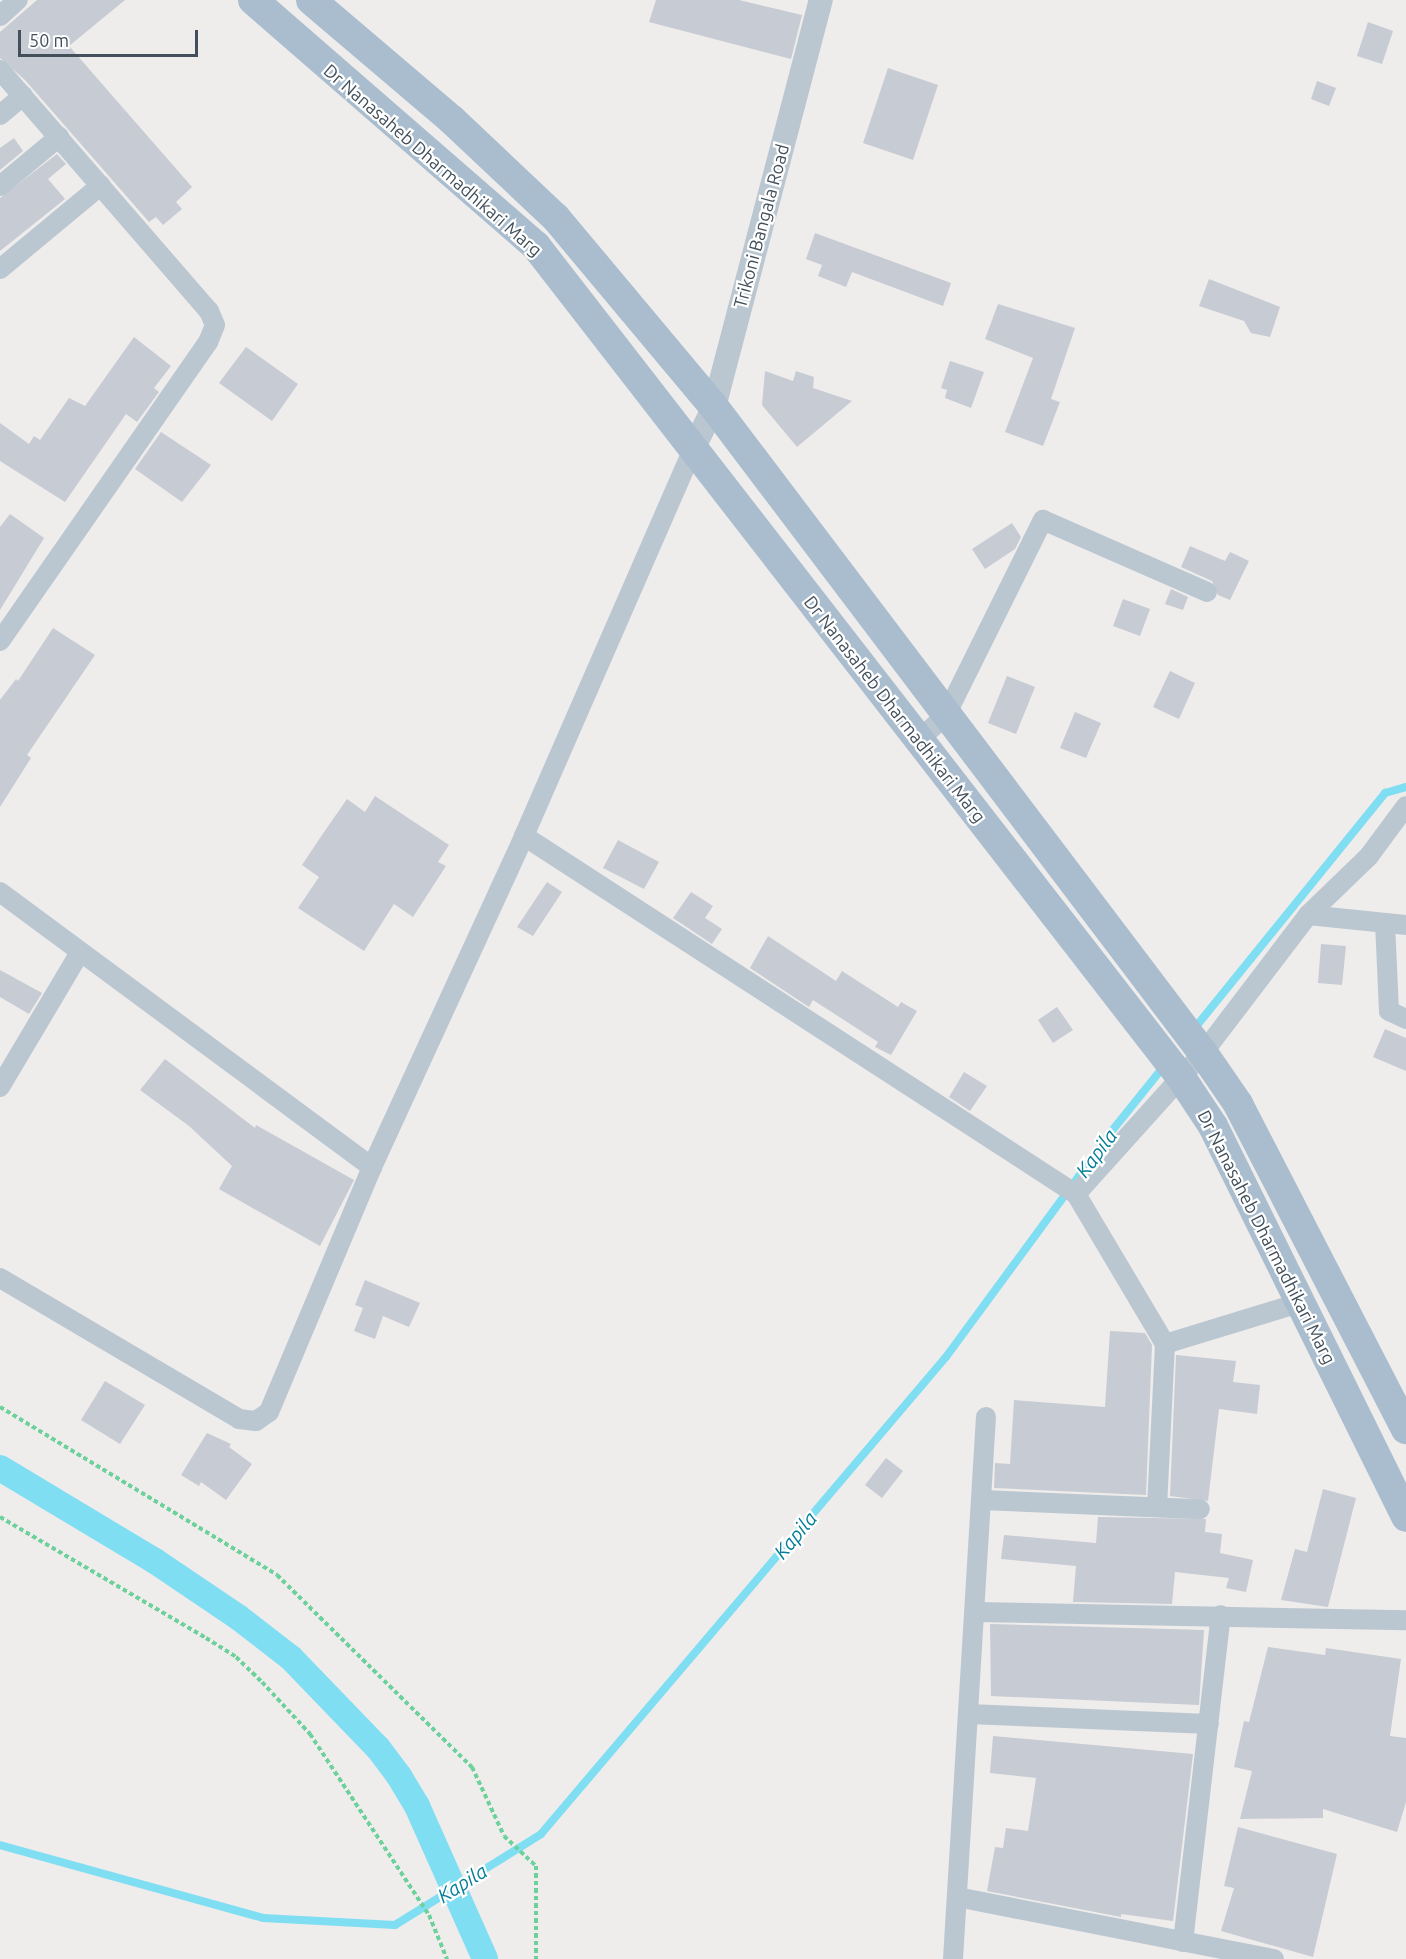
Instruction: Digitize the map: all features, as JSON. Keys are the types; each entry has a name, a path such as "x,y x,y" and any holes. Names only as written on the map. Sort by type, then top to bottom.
{"main road":[{"name":"Dr Nanasaheb Dharmadhikari Marg","path":"254,0 536,246 1180,1076 1213,1126 1302,1302 1398,1481 1406,1517"},
{"name":"Dr Nanasaheb Dharmadhikari Marg","path":"311,0 452,120 556,218 714,407 1203,1053 1238,1104 1406,1430"}],"street":[{"path":"0,16 18,0"},
{"name":"Trikoni Bangala Road","path":"693,449 714,407 821,0"},
{"path":"0,70 214,318 213,334 0,641"},
{"path":"0,115 23,96"},
{"path":"0,186 59,138"},
{"path":"0,268 101,186"},
{"path":"0,1278 239,1419 255,1421 268,1412 372,1167 524,836 693,449"},
{"path":"919,740 946,715 1043,520 1207,592"},
{"path":"1076,1194 1203,1053 1308,915 1368,856 1406,806"},
{"path":"524,836 1076,1194 1165,1344 1157,1507"},
{"path":"0,892 372,1167"},
{"path":"1308,915 1406,925"},
{"path":"1385,923 1389,1011 1406,1019"},
{"path":"0,1087 80,952"},
{"path":"1165,1344 1302,1302"},
{"path":"953,1959 986,1417"},
{"path":"981,1500 1200,1509"},
{"path":"975,1612 1406,1620"},
{"path":"1183,1941 1221,1615"},
{"path":"968,1714 1209,1724"},
{"path":"957,1897 1274,1959"}],"path":[{"path":"0,1407 276,1575 472,1767 504,1836 536,1866 536,1959"},
{"path":"0,1516 206,1638 236,1658 262,1682 310,1734 429,1915 447,1959"}],"building":[{"path":"37,0 125,0 69,46 192,187 176,202 182,209 163,225 156,217 149,222 25,80 0,58 0,32"},
{"path":"656,0 739,0 802,15 791,59 649,22"},
{"path":"1368,22 1393,31 1382,64 1357,56"},
{"path":"888,68 938,85 913,160 863,143"},
{"path":"1317,81 1336,88 1329,106 1311,99"},
{"path":"14,138 23,151 0,170 0,148"},
{"path":"57,154 66,164 48,179 65,199 0,251 0,198"},
{"path":"815,233 951,283 943,306 852,272 846,287 818,276 822,265 806,259"},
{"path":"1209,279 1280,307 1270,337 1251,333 1244,321 1199,306"},
{"path":"998,304 1075,328 1051,399 1060,402 1043,446 1005,432 1033,358 985,339"},
{"path":"134,337 171,366 154,388 159,392 137,422 126,414 65,502 0,461 0,423 29,444 34,436 40,440 69,398 85,406"},
{"path":"246,347 298,384 272,421 219,383"},
{"path":"950,361 984,372 971,408 945,398 947,390 941,388"},
{"path":"765,371 793,381 796,371 814,377 813,388 852,401 797,447 762,405"},
{"path":"161,432 211,465 182,502 135,469"},
{"path":"10,514 44,538 0,610 0,527"},
{"path":"1012,523 1021,537 1015,549 985,569 972,549"},
{"path":"1190,546 1225,561 1230,552 1249,561 1230,600 1218,595 1212,581 1181,567"},
{"path":"1171,589 1188,597 1183,610 1165,604"},
{"path":"1123,599 1150,609 1140,636 1113,626"},
{"path":"53,628 95,655 27,755 31,758 0,807 0,700 16,679 18,681"},
{"path":"1170,671 1195,683 1179,719 1153,707"},
{"path":"1007,676 1035,687 1016,734 988,723"},
{"path":"1075,712 1101,723 1086,758 1060,748"},
{"path":"375,796 449,845 438,862 446,866 413,917 394,904 364,951 298,908 319,877 302,865 320,838 347,799 365,812"},
{"path":"618,840 659,862 644,889 603,868"},
{"path":"547,882 562,892 533,936 517,927"},
{"path":"691,892 713,906 705,918 722,929 712,944 673,918"},
{"path":"768,936 836,981 842,971 898,1007 901,1002 917,1011 891,1055 875,1047 878,1042 813,1000 809,1007 750,968"},
{"path":"1321,944 1346,946 1342,985 1318,983"},
{"path":"0,970 42,993 29,1014 0,997"},
{"path":"1057,1007 1073,1030 1053,1043 1038,1020"},
{"path":"1385,1029 1406,1038 1406,1071 1373,1057"},
{"path":"165,1059 255,1128 256,1125 354,1180 320,1246 219,1189 232,1166 189,1126 140,1090"},
{"path":"964,1072 987,1086 970,1111 949,1097"},
{"path":"365,1280 420,1303 409,1327 383,1316 375,1339 354,1331 363,1308 355,1305"},
{"path":"1110,1331 1145,1333 1152,1345 1146,1495 994,1488 995,1463 1010,1464 1014,1400 1105,1407"},
{"path":"1176,1355 1236,1361 1233,1382 1260,1385 1257,1414 1219,1409 1208,1501 1170,1496"},
{"path":"105,1381 145,1405 120,1444 81,1420"},
{"path":"207,1433 231,1444 229,1447 252,1464 226,1500 201,1482 199,1486 181,1475"},
{"path":"886,1458 903,1471 882,1498 865,1485"},
{"path":"1323,1489 1356,1498 1328,1607 1281,1600 1295,1549 1307,1552"},
{"path":"1098,1517 1206,1519 1205,1532 1222,1534 1220,1553 1253,1560 1246,1592 1226,1588 1229,1578 1175,1572 1172,1604 1073,1602 1076,1566 1001,1559 1004,1535 1096,1543"},
{"path":"990,1624 1204,1630 1199,1705 991,1696"},
{"path":"1268,1647 1325,1655 1326,1648 1401,1659 1390,1736 1406,1738 1406,1802 1397,1832 1323,1809 1323,1818 1240,1819 1252,1771 1234,1767 1244,1721 1249,1722"},
{"path":"993,1736 1193,1754 1173,1921 1121,1914 1121,1917 987,1891 995,1847 1003,1848 1006,1828 1028,1831 1036,1778 990,1773"},
{"path":"1238,1827 1337,1854 1313,1957 1221,1931 1234,1888 1224,1886"}],"waterway":[{"name":"Kapila","path":"1194,1029 1385,793 1406,787"},
{"name":"Kapila","path":"0,1845 263,1918 395,1925 541,1834 946,1357 1111,1132 1164,1066"},
{"path":"0,1468 155,1561 238,1617 291,1658 378,1748 399,1776 417,1806 485,1959"}]}
